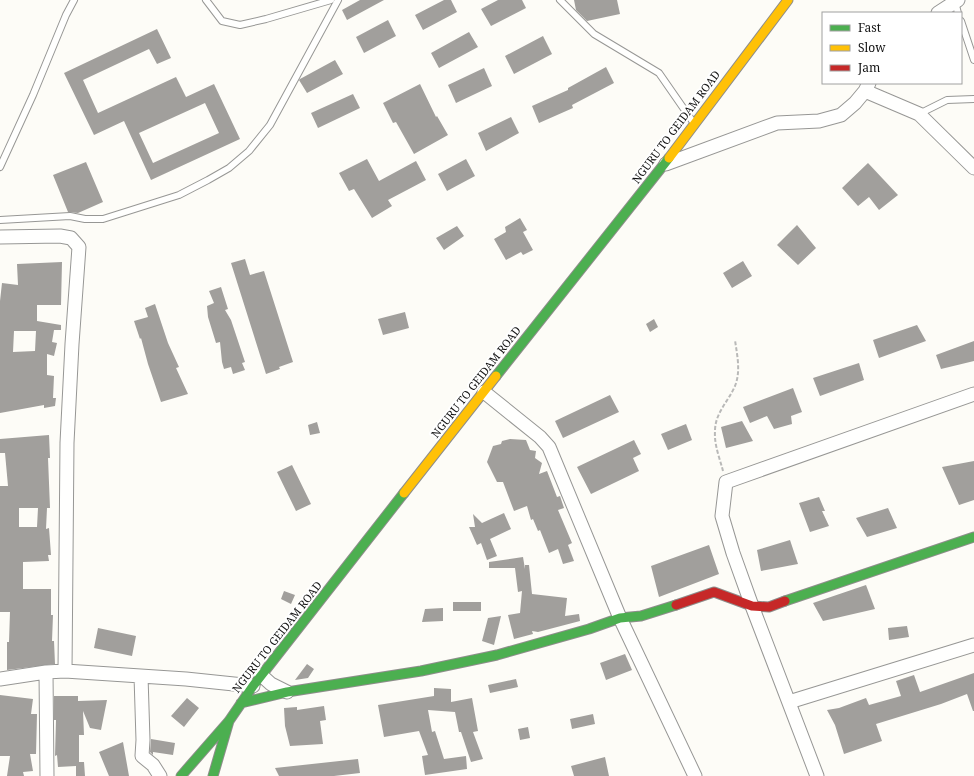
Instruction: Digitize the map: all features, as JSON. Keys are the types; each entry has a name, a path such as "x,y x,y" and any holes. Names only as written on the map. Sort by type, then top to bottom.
{"main road":[{"name":"NGURU TO GEIDAM ROAD","path":"181,776 229,721 253,686 664,165 788,0"},
{"path":"241,703 287,692 421,671 498,654 589,630 620,618 641,616 714,592 752,606 769,607 974,537"},
{"path":"213,776 229,721"}],"street":[{"path":"940,12 957,5"},
{"path":"664,165 777,123 819,120 841,115 867,87 919,114 974,168"},
{"path":"0,237 60,236 71,238 79,247 67,443 64,671"},
{"path":"484,392 540,437 549,447 620,618 695,776"},
{"path":"817,776 752,606 722,516 726,482 974,394"},
{"path":"789,702 974,645"},
{"path":"0,679 46,672 64,671 186,679 253,686"},
{"path":"46,672 47,776"},
{"path":"262,675 271,684 287,692"},
{"path":"140,676 143,740 142,756 153,765 160,776"}],"lane":[{"path":"0,164 33,95 66,15 74,0"},
{"path":"206,0 222,21 240,25 331,0"},
{"path":"0,220 70,216 85,220 103,219 179,195 229,168 249,151 270,125 338,0"},
{"path":"560,0 594,34 659,73 694,124"},
{"path":"962,24 974,60"},
{"path":"919,114 947,100 974,100"}],"path":[{"path":"726,482 718,451 715,431 719,412 735,386 738,370 735,340"}],"building":[{"path":"360,0 384,0 347,20 342,10"},
{"path":"444,0 451,0 457,12 423,30 415,15"},
{"path":"498,0 522,0 526,8 491,26 481,9"},
{"path":"574,0 617,0 620,14 587,21 576,10"},
{"path":"388,20 396,36 364,53 356,37"},
{"path":"157,29 171,58 157,64 149,49 83,80 98,113 176,77 186,97 214,84 240,139 151,180 124,121 94,135 64,73","holes":["205,103 219,133 153,163 139,133"]},
{"path":"469,32 478,47 439,68 431,53"},
{"path":"543,36 552,54 514,74 505,56"},
{"path":"335,60 343,74 307,93 299,80"},
{"path":"606,67 614,83 572,105 573,108 539,123 532,106 568,90 568,88"},
{"path":"484,68 492,86 456,103 448,85"},
{"path":"420,84 436,117 437,116 448,135 414,154 396,122 393,123 383,103"},
{"path":"353,94 360,108 318,128 311,113"},
{"path":"511,117 519,133 486,151 478,133"},
{"path":"367,159 379,181 416,161 426,180 388,200 392,206 372,218 354,189 349,191 339,173"},
{"path":"466,159 475,176 447,191 438,174"},
{"path":"86,162 103,202 78,213 68,212 53,175"},
{"path":"868,163 898,195 879,210 869,197 858,206 842,188"},
{"path":"520,218 527,230 523,232 533,250 523,255 521,252 506,260 494,239 506,232 505,227"},
{"path":"797,225 816,248 798,265 777,245"},
{"path":"457,226 464,236 444,250 436,238"},
{"path":"245,259 250,275 264,271 293,362 266,374 231,263"},
{"path":"743,261 752,276 732,288 723,273"},
{"path":"62,262 61,305 37,305 37,321 61,325 61,330 54,330 52,342 57,343 54,356 47,354 47,375 54,376 53,398 56,398 55,406 44,408 44,405 0,413 0,301 2,283 18,285 17,264","holes":["14,331 36,331 35,351 13,352"]},
{"path":"221,287 228,309 225,310 231,320 245,362 242,363 245,370 233,374 231,367 224,369 220,342 216,343 208,317 207,306 214,303 209,291"},
{"path":"155,304 168,343 179,367 176,368 188,394 161,402 141,338 140,339 134,321 148,317 145,308"},
{"path":"405,312 409,328 383,335 378,319"},
{"path":"654,319 658,327 650,332 646,324"},
{"path":"917,325 926,341 879,358 873,340"},
{"path":"974,341 974,361 941,369 936,355"},
{"path":"859,363 864,380 820,396 813,378"},
{"path":"793,388 802,412 791,416 792,424 774,429 767,416 750,423 743,407"},
{"path":"610,395 619,412 563,438 555,421"},
{"path":"742,421 753,441 726,448 721,427"},
{"path":"317,422 320,433 310,435 308,425"},
{"path":"686,424 692,440 668,450 661,434"},
{"path":"49,435 50,458 48,458 50,508 47,508 46,529 49,528 51,555 48,555 49,561 23,562 23,589 51,589 51,615 53,615 52,641 54,641 55,664 7,670 7,642 9,642 10,612 0,612 0,486 8,486 5,453 0,453 0,439","holes":["19,508 38,508 37,527 19,527"]},
{"path":"510,439 526,440 530,450 536,451 535,458 542,463 539,474 547,471 557,497 560,496 564,508 558,510 572,543 568,545 574,561 563,564 558,549 549,553 540,530 538,531 533,519 531,520 527,506 514,511 503,482 497,482 487,462 493,446"},
{"path":"634,440 641,454 633,458 639,471 591,494 577,467"},
{"path":"974,461 974,500 959,505 942,467"},
{"path":"292,465 311,504 296,511 277,472"},
{"path":"819,497 825,511 822,511 829,526 810,532 799,503"},
{"path":"888,508 897,528 867,537 856,518"},
{"path":"504,513 511,529 490,539 497,556 487,560 481,543 477,545 469,527 475,527 473,514 482,523"},
{"path":"790,540 798,564 761,571 757,550"},
{"path":"709,545 719,574 659,597 651,566"},
{"path":"523,557 525,569 525,565 529,565 532,594 567,598 565,616 579,614 580,621 538,632 532,631 533,634 514,639 508,615 520,613 522,591 518,592 515,568 489,568 489,562"},
{"path":"866,585 875,609 823,621 813,603"},
{"path":"284,591 295,595 291,604 281,599"},
{"path":"453,602 481,602 481,611 453,611"},
{"path":"443,608 443,621 422,622 425,609"},
{"path":"501,616 494,645 482,641 488,618"},
{"path":"907,626 909,637 889,640 888,628"},
{"path":"98,628 136,636 132,656 94,648"},
{"path":"625,654 632,670 606,680 600,663"},
{"path":"307,664 314,669 308,678 295,680"},
{"path":"974,673 974,711 967,694 941,704 876,724 882,741 844,754 835,725 827,710 839,708 866,698 869,705 901,696 896,681 914,675 920,692"},
{"path":"516,679 518,687 490,693 488,685"},
{"path":"434,688 451,689 451,702 472,698 478,731 473,732 483,759 471,762 461,732 459,732 455,712 428,710 432,732 435,731 444,759 466,756 467,769 425,775 422,756 428,755 419,731 384,737 378,705 434,696"},
{"path":"0,695 33,699 31,714 37,714 36,754 30,754 33,771 23,772 24,776 7,776 10,756 0,756"},
{"path":"54,696 78,696 78,701 107,700 101,730 90,728 83,711 84,735 79,735 79,762 84,762 85,776 76,776 76,766 58,767 57,755 55,756 56,720 54,720"},
{"path":"187,698 199,708 184,727 171,716"},
{"path":"324,706 326,720 320,721 323,744 290,746 285,726 284,708 297,707 297,710"},
{"path":"593,714 595,724 572,729 570,719"},
{"path":"528,727 530,738 520,740 518,729"},
{"path":"151,739 175,743 173,755 153,752 153,755 150,752"},
{"path":"123,742 129,776 109,776 99,752"},
{"path":"605,757 609,776 574,776 571,766"},
{"path":"358,759 360,773 334,776 279,776 275,768"}],"traffic: fast":[{"path":"496,376 669,158"},
{"path":"181,776 229,721 253,686 404,493"},
{"path":"785,601 974,537"},
{"path":"241,703 287,692 421,671 497,655 589,629 620,618 641,616 676,605"},
{"path":"213,776 229,721"}],"traffic: slow":[{"path":"669,158 788,0"},
{"path":"404,493 496,376"}],"traffic: jam":[{"path":"676,605 714,592 752,606 769,607 785,601"}]}
